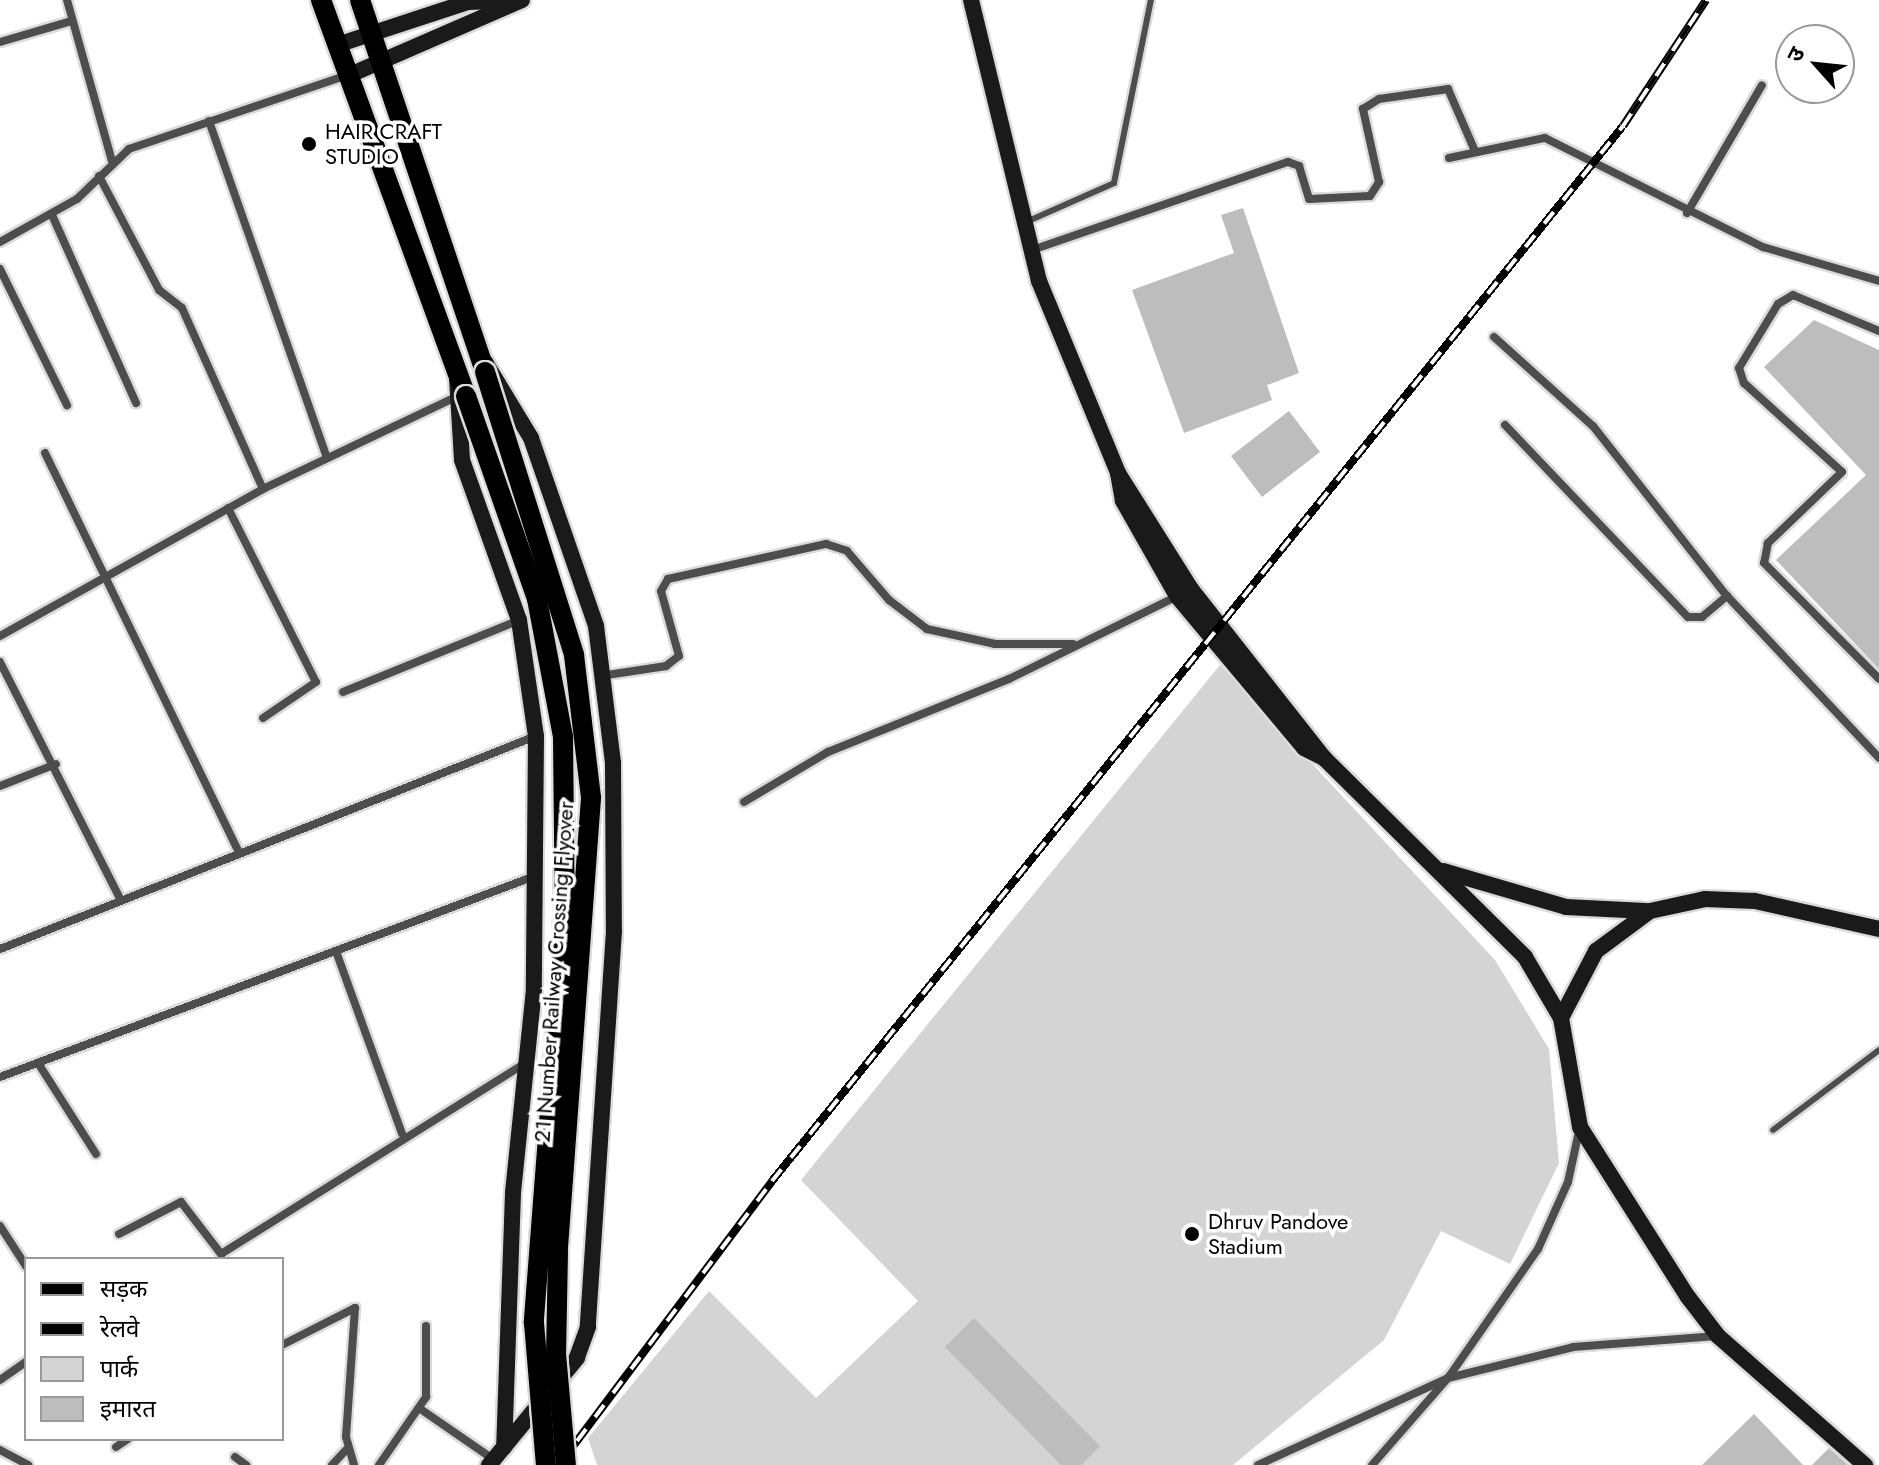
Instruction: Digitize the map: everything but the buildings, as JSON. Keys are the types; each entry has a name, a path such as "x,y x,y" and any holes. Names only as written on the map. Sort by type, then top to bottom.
{"main road":[{"name":"21 Number Railway Crossing Flyover","path":"321,0 352,74 457,371 461,396 537,599 563,737 565,916 534,1323 546,1465"},
{"name":"21 Number Railway Crossing Flyover","path":"360,0 384,60 574,655 591,798 558,1252 556,1354 566,1465"}],"street":[{"path":"67,0 112,161"},
{"path":"340,44 468,2 522,0"},
{"path":"0,242 52,215 99,176 112,161 209,121 352,74 522,0"},
{"path":"971,0 980,25 1031,251 1066,359 1118,473 1123,501 1184,592 1304,748 1324,758 1507,933 1561,1018 1580,1127 1718,1336 1865,1465"},
{"path":"980,25 984,0"},
{"path":"0,42 72,21"},
{"path":"1687,213 1762,85"},
{"path":"1031,251 1288,162 1299,166 1309,199 1370,196 1379,182 1363,109 1379,99 1448,89 1475,151"},
{"path":"209,121 327,458"},
{"path":"1449,158 1545,138 1687,213 1788,258 1879,281"},
{"path":"99,176 159,290 182,308 263,489"},
{"path":"52,215 136,403"},
{"path":"0,269 67,405"},
{"path":"1879,331 1793,295 1778,304 1739,368 1744,383 1842,472 1768,543 1764,563 1879,679"},
{"path":"1494,337 1593,426 1727,596 1879,758"},
{"path":"482,362 531,438 583,582 607,675 606,930 588,1327 577,1358 495,1457"},
{"path":"0,636 263,489 461,396 462,460 519,620 536,736 539,875 544,927 513,1193 495,1457"},
{"path":"1505,425 1688,617 1702,617 1727,596"},
{"path":"45,453 103,579 239,853"},
{"path":"228,508 316,682 263,718"},
{"path":"607,675 666,666 679,656 661,591 668,579 826,544 847,551 889,600 927,629 995,644 1073,644"},
{"path":"744,802 828,752 1009,679 1073,644 1184,592"},
{"path":"343,692 519,620"},
{"path":"0,662 56,764 121,900"},
{"path":"0,949 536,736"},
{"path":"0,786 56,764"},
{"path":"1438,870 1566,907 1650,911 1705,899 1755,901 1879,929"},
{"path":"0,1077 337,954 539,875"},
{"path":"1561,1018 1596,951 1650,911"},
{"path":"337,954 402,1134"},
{"path":"119,1234 181,1202 221,1254 402,1134 529,1061"},
{"path":"38,1063 96,1154"},
{"path":"1372,1465 1448,1378 1552,1225 1580,1127"},
{"path":"0,1226 24,1263"},
{"path":"284,1344 346,1306 355,1308 346,1450 354,1465"},
{"path":"379,1465 419,1408 429,1375 426,1326"},
{"path":"1258,1465 1448,1378 1573,1347 1718,1336"},
{"path":"0,1380 24,1363"},
{"path":"419,1408 495,1457"},
{"path":"116,1447 125,1441"},
{"path":"0,1450 28,1465"},
{"path":"332,1465 346,1450"},
{"path":"235,1457 246,1465"}],"lane":[{"path":"1024,222 1114,183 1151,0"},
{"path":"1773,1130 1879,1050"}],"green space":[{"path":"1220,665 1495,960 1549,1049 1559,1163 1510,1264 1441,1231 1384,1340 1233,1465 597,1465 588,1438 709,1291 816,1398 918,1301 801,1180"}],"tunnel":[{"path":"551,927 597,930"}],"railway":[{"path":"559,1465 772,1181 1623,126 1706,0"}],"place":[{"name":"HAIR CRAFT STUDIO","path":"309,144"},
{"name":"Dhruv Pandove Stadium","path":"1192,1234"}]}
